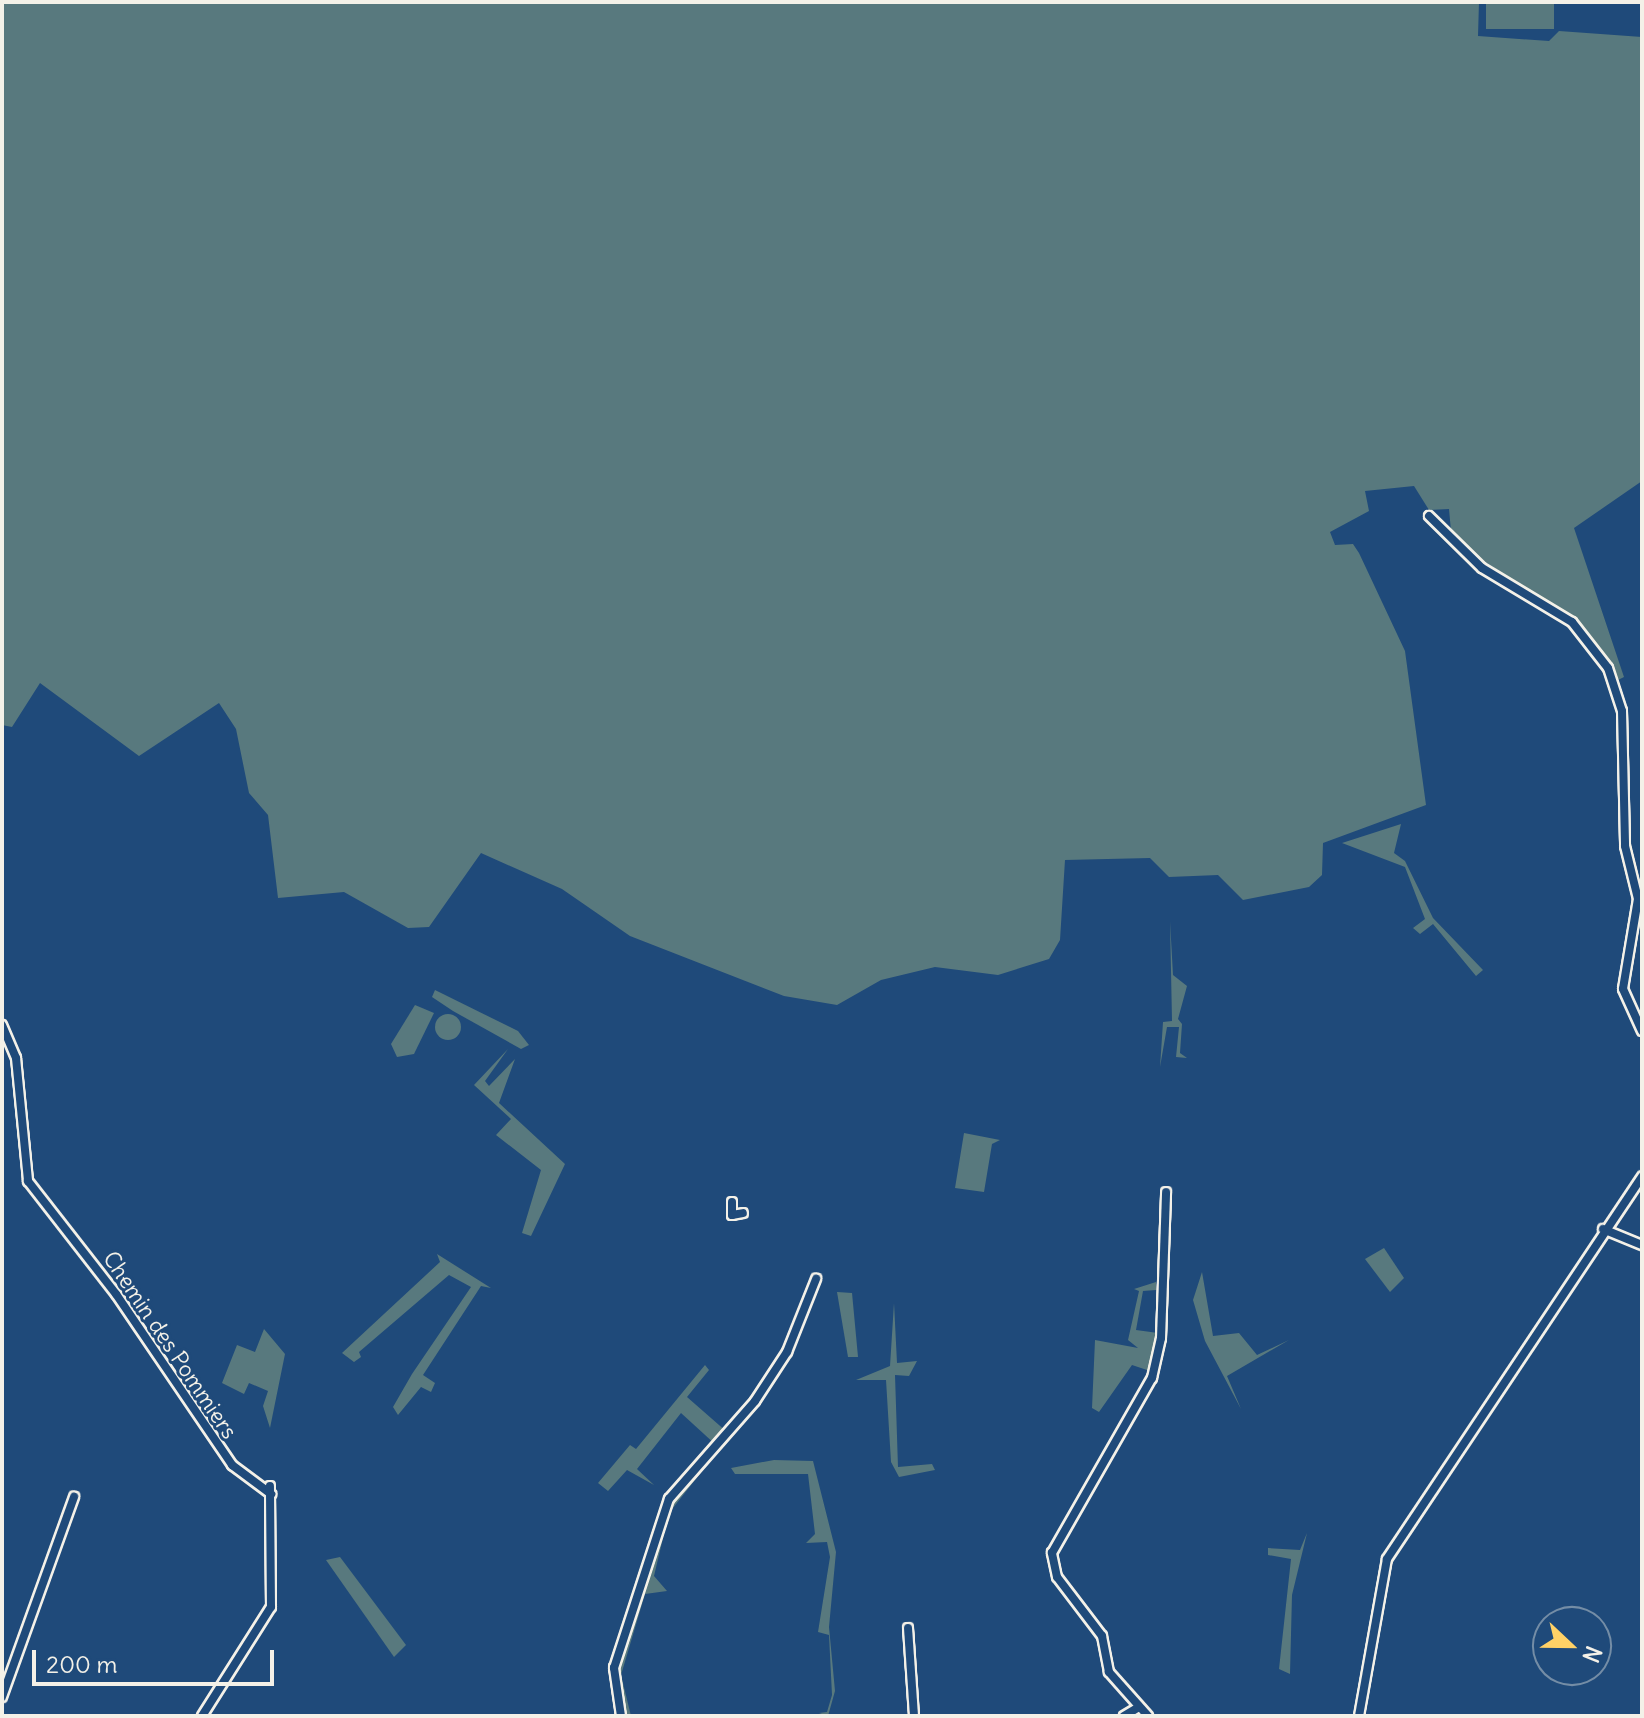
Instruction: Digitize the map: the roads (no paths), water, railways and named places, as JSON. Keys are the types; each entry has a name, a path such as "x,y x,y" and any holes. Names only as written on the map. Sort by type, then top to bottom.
{"street":[{"path":"1429,516 1482,568 1572,622 1608,668 1624,724 1625,846 1638,899 1623,989 1642,1031"},
{"name":"Chemin des Pommiers","path":"2,1025 16,1058 28,1181 116,1294 232,1465 270,1490 271,1607 202,1716"},
{"path":"1359,1716 1387,1560 1514,1378 1545,1314 1642,1176"},
{"path":"1148,1716 1109,1672 1102,1636 1057,1577 1052,1553 1152,1378 1162,1329 1166,1192"},
{"path":"732,1202 732,1215 743,1213"},
{"path":"1603,1229 1642,1245"},
{"path":"621,1716 614,1668 669,1499 764,1388 816,1279"},
{"path":"2,1697 74,1497"},
{"path":"908,1628 914,1716"},
{"path":"1124,1716 1139,1707"}]}
